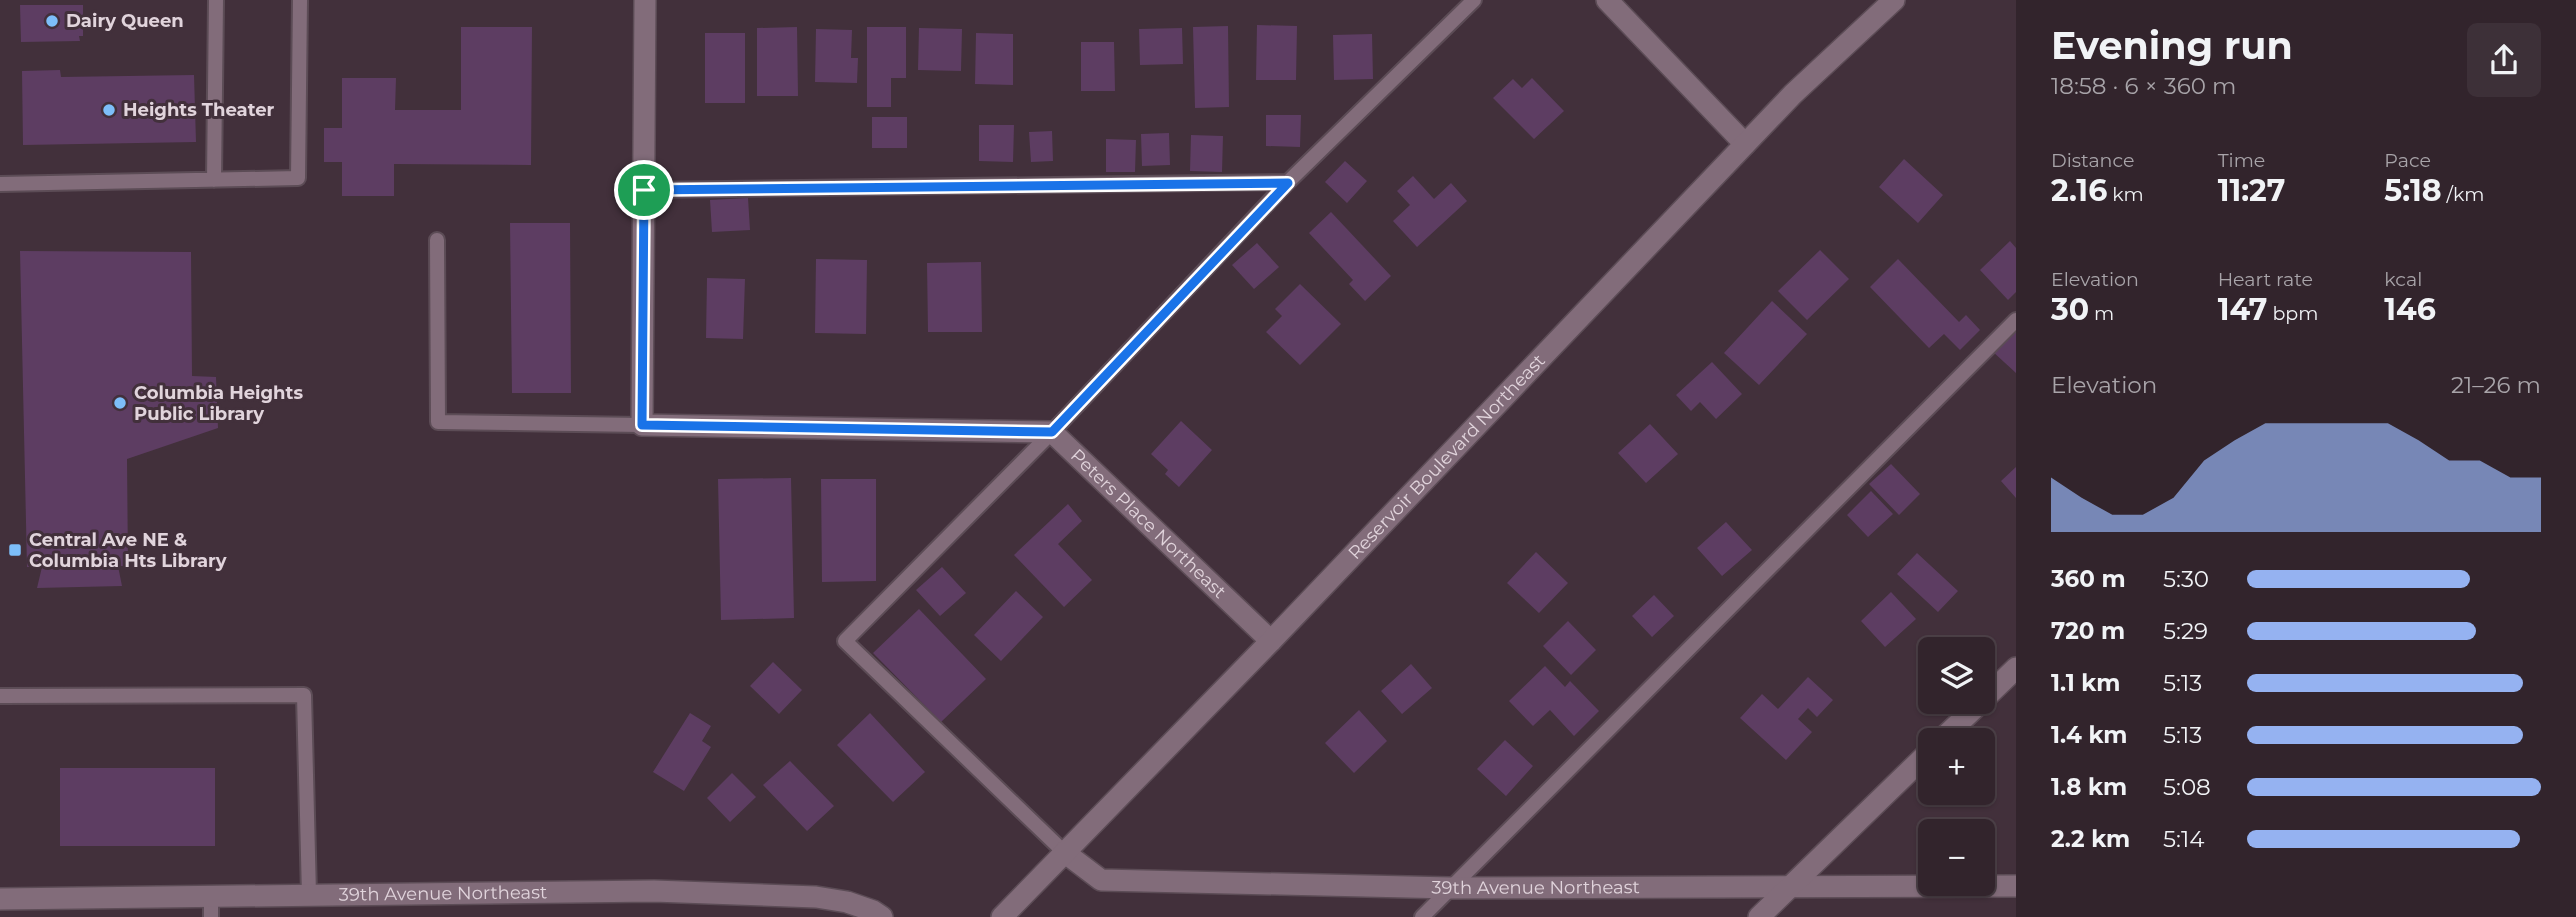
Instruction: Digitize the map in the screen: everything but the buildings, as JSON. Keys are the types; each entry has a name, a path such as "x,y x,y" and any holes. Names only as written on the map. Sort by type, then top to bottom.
{"street":[{"path":"645,0 642,425 1052,432"},
{"path":"1607,0 1745,144"},
{"name":"Reservoir Boulevard Northeast","path":"1002,917 1271,641 1793,94 1894,0"},
{"name":"Peters Place Northeast","path":"1052,432 1271,641"},
{"path":"1995,688 2016,668"},
{"path":"1954,728 1968,714"},
{"path":"1759,917 1918,763"},
{"name":"39th Avenue Northeast","path":"1064,852 1101,880 1451,888 2016,886"},
{"name":"39th Avenue Northeast","path":"0,899 211,907 309,895 654,891 816,897 847,902 882,917"}],"lane":[{"path":"214,180 216,0"},
{"path":"0,184 298,178 300,0"},
{"path":"1064,852 845,641 1052,432 1288,183 1474,0"},
{"path":"644,190 1288,183"},
{"path":"437,240 438,422 642,425"},
{"path":"1422,917 2016,320"},
{"path":"0,696 304,695 309,895"}],"place":[{"name":"Dairy Queen","path":"52,21"},
{"name":"Heights Theater","path":"109,110"},
{"name":"Columbia Heights Public Library","path":"120,403"},
{"name":"Central Ave NE & Columbia Hts Library","path":"15,550"}],"route":[{"path":"1288,183 1052,432 642,425 644,190 1288,183"}]}
